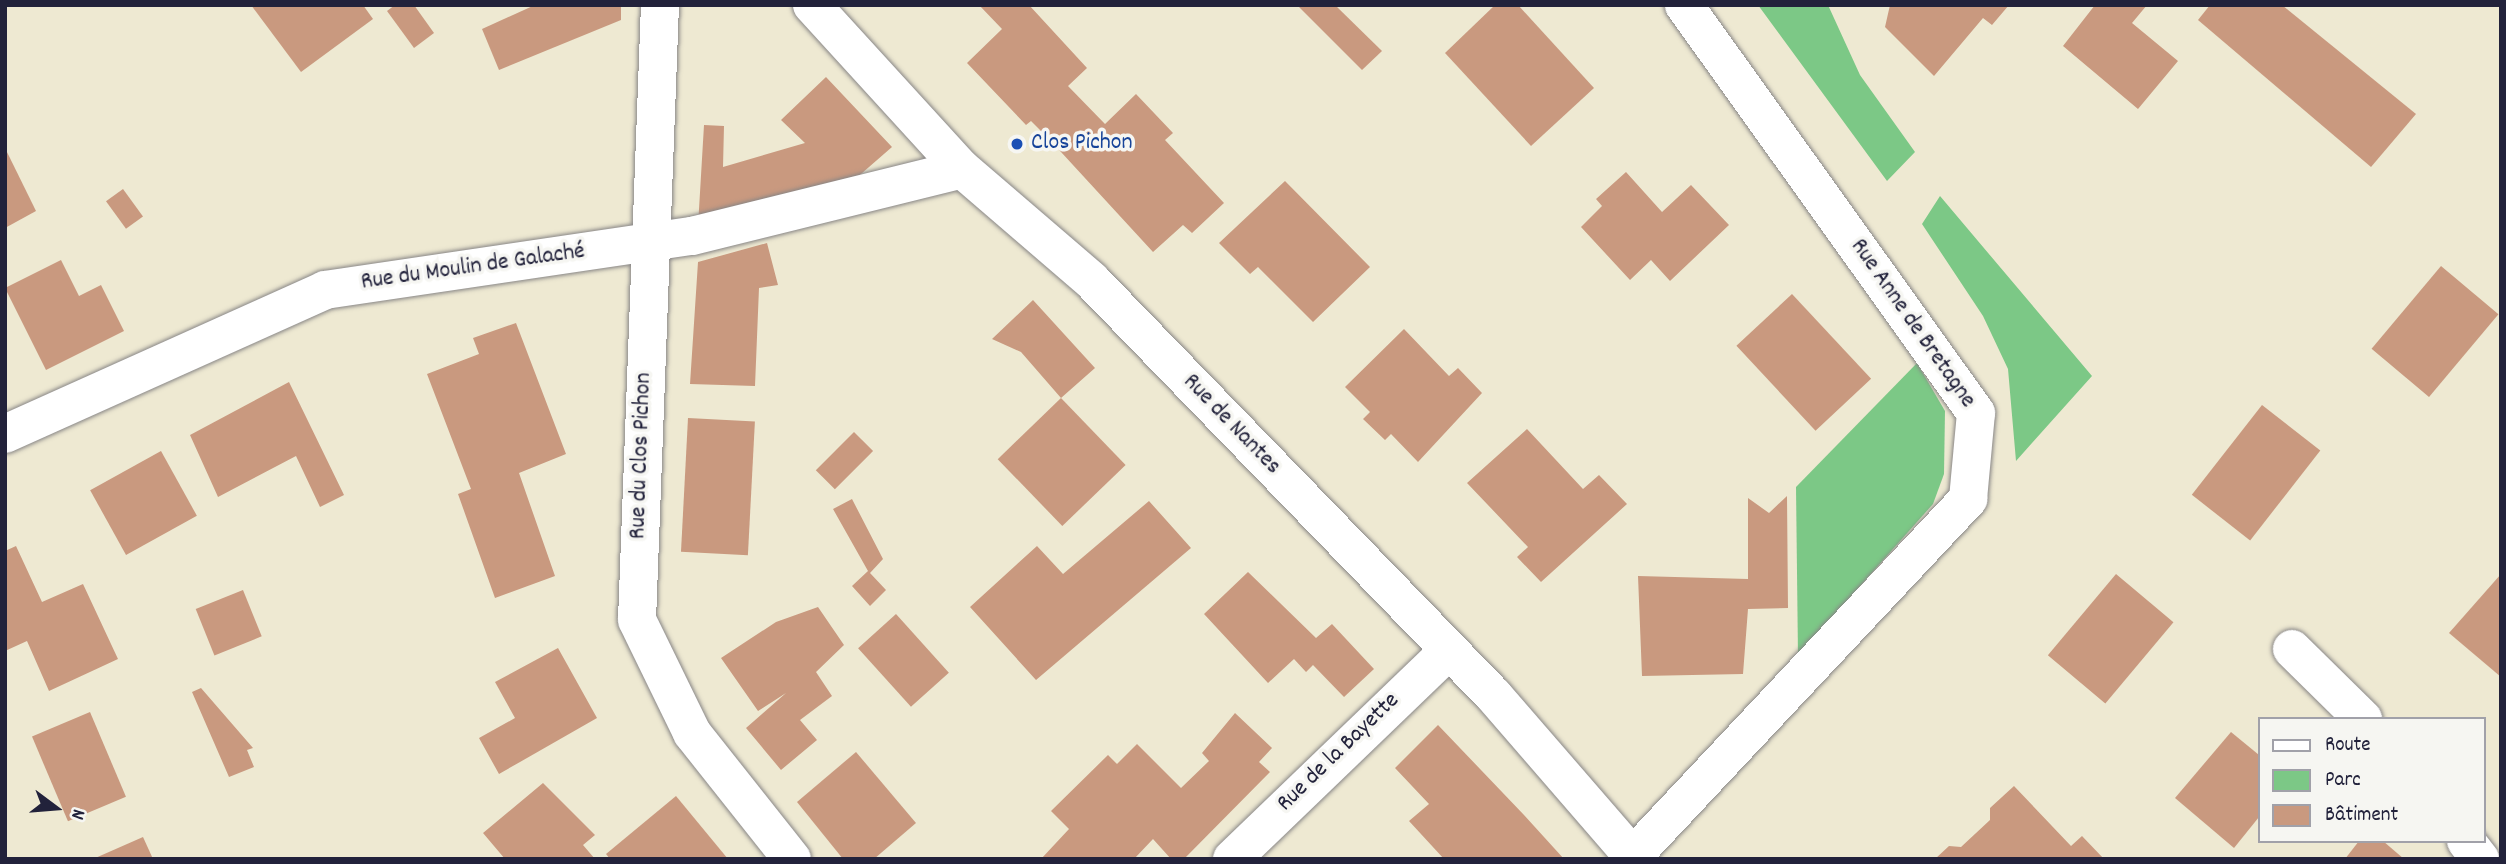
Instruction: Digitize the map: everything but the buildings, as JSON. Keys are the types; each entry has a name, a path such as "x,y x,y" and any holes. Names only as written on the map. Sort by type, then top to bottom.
{"street":[{"name":"Rue du Clos Pichon","path":"660,5 649,242 637,620 692,733 792,859"},
{"name":"Rue de Nantes","path":"812,5 962,169 1091,280 1448,650 1634,857"},
{"name":"Rue Anne de Bretagne","path":"1634,857 1968,499 1976,413 1684,5"},
{"name":"Rue du Moulin de Galaché","path":"5,434 324,290 649,242 962,169"},
{"path":"2292,649 2361,717"},
{"name":"Rue de la Bayette","path":"1232,859 1448,650"},
{"path":"2468,843 2480,859"}],"green space":[{"path":"1758,5 1828,5 1860,75 1915,152 1887,181"},
{"path":"1940,196 2092,376 2016,461 2008,369 1983,316 1922,224"},
{"path":"1917,363 1945,411 1944,474 1933,504 1798,656 1796,487"}],"place":[{"name":"Clos Pichon","path":"1017,144"}]}
